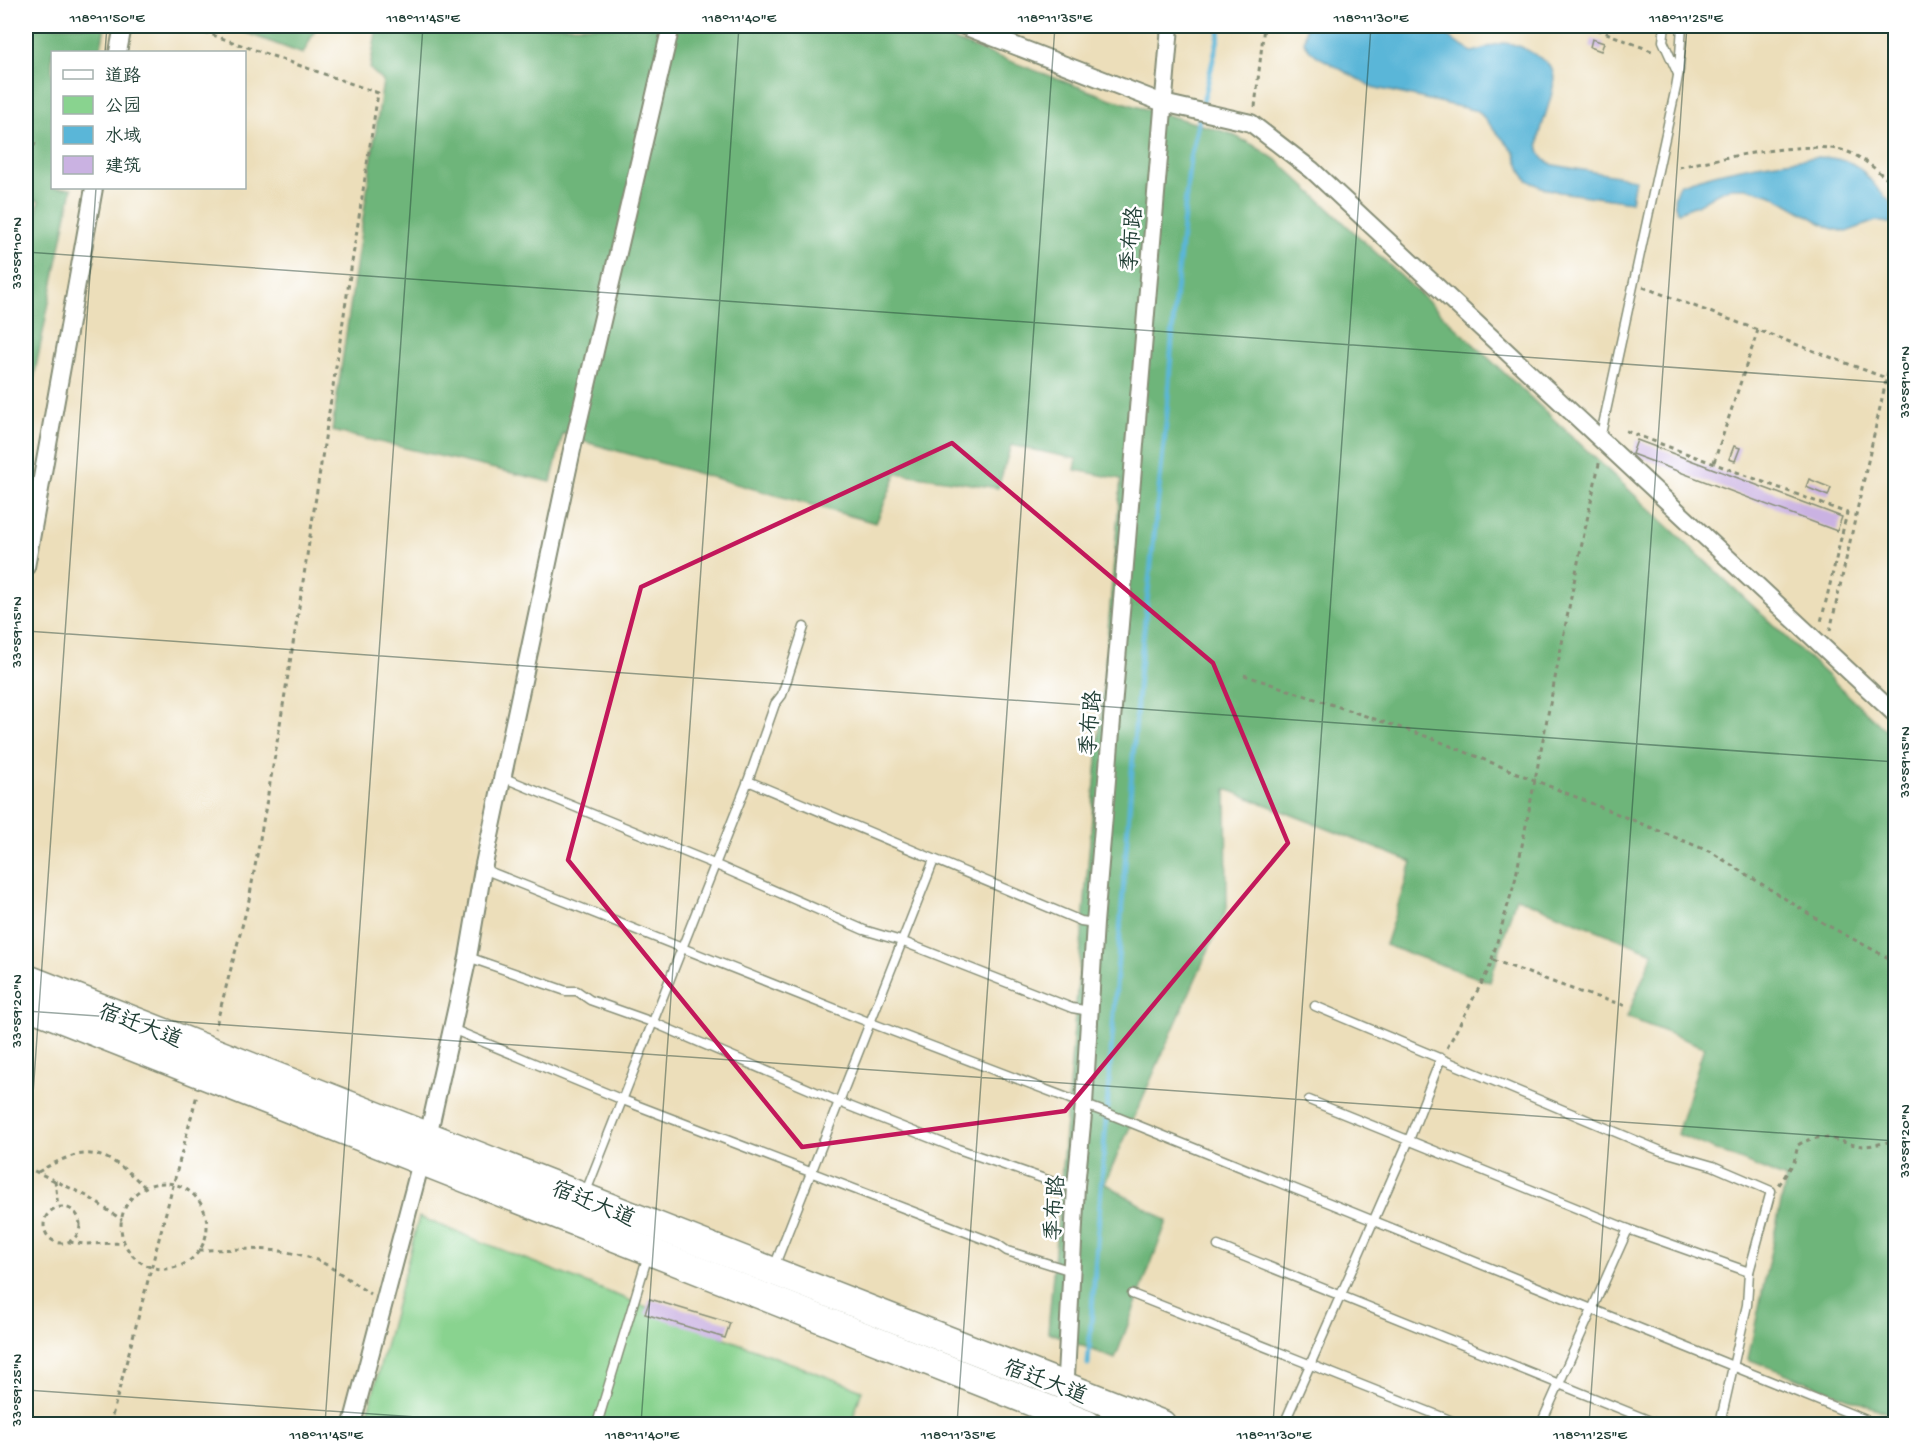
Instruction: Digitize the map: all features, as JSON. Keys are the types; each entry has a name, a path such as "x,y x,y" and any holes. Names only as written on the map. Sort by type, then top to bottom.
{"main road":[{"name":"宿迁大道","path":"26,978 421,1162 1071,1422"},
{"name":"宿迁大道","path":"26,1005 428,1136 1162,1425"}],"street":[{"path":"118,51 123,26"},
{"path":"428,1136 468,957 483,869 573,446 671,26"},
{"path":"964,26 1163,103 1251,123 1312,170 1896,715"},
{"name":"季布路","path":"1071,1422 1066,1387 1076,1186 1092,1107 1090,1011 1095,923 1170,26"},
{"path":"26,567 94,189"},
{"path":"352,1425 421,1162"}],"lane":[{"path":"1665,26 1662,33 1663,41 1678,74"},
{"path":"1602,441 1678,74 1682,26"},
{"path":"583,1197 748,781 775,704 782,695 804,627"},
{"path":"502,777 714,864 864,930 901,941 1072,1008 1090,1011"},
{"path":"748,781 1081,921 1095,923"},
{"path":"772,1272 934,860"},
{"path":"483,869 871,1023 1092,1107 1876,1425"},
{"path":"468,957 566,991 577,991 590,1000 652,1022 839,1102 958,1149 1062,1185 1076,1186"},
{"path":"1315,1006 1662,1151 1713,1166 1771,1191 1749,1272 1747,1305 1720,1425"},
{"path":"452,1029 623,1100 997,1244 1007,1251 1072,1271"},
{"path":"1284,1425 1409,1140 1441,1058"},
{"path":"1309,1100 1628,1229 1749,1272"},
{"path":"1541,1425 1628,1229"},
{"path":"1218,1246 1658,1425"},
{"path":"597,1425 649,1252"},
{"path":"1132,1294 1461,1425"}],"path":[{"path":"111,1425 249,900 300,602 378,93 187,26"},
{"path":"1251,123 1262,55 1264,26"},
{"path":"1589,26 1670,58"},
{"path":"26,141 36,145"},
{"path":"1679,167 1733,156 1788,149 1832,149 1847,152 1868,163 1896,187"},
{"path":"1633,283 1886,378"},
{"path":"1714,462 1758,330"},
{"path":"1830,632 1896,336"},
{"path":"1626,431 1847,513 1820,627"},
{"path":"1441,1058 1493,960 1515,881 1602,441"},
{"path":"1244,675 1431,738 1711,852 1825,924 1896,962"},
{"path":"1493,960 1580,992 1627,1006"},
{"path":"1771,1191 1778,1186 1794,1162 1798,1145 1807,1140 1823,1137 1863,1146 1896,1141"},
{"path":"38,1172 68,1156 97,1155 112,1159 146,1188"},
{"path":"26,1167 87,1196 122,1220"},
{"path":"55,1180 57,1207"},
{"path":"155,1184 173,1185 190,1192 202,1206 206,1233 194,1257 178,1266 160,1269 152,1267 135,1258 124,1243 122,1220 126,1207 131,1199 146,1188 155,1184"},
{"path":"69,1242 80,1228 79,1219 75,1211 67,1207 57,1207 49,1211 44,1220 44,1230 50,1238 59,1243 124,1243"},
{"path":"199,1250 275,1250 299,1255 321,1262 384,1303"}],"highlighted area":[{"path":"952,443 1213,663 1288,843 1065,1111 802,1147 568,860 641,587"}],"green space":[{"path":"26,26 105,26 100,51 51,51 51,189 72,189 26,417 26,258 39,201 26,197"},
{"path":"228,26 317,26 303,54"},
{"path":"377,26 916,26 1111,99 1229,133 1278,161 1895,739 1895,1416 1748,1359 1786,1179 1677,1134 1704,1047 1627,1017 1653,953 1516,897 1490,982 1385,945 1412,862 1226,789 1227,908 1105,1183 1167,1221 1115,1359 1048,1332 1121,479 1075,470 1077,459 1011,445 998,488 897,473 876,523 582,441 563,433 551,482 332,431 383,81 370,69"},
{"path":"419,1217 862,1390 851,1424 365,1424"}],"water":[{"path":"1306,26 1435,26 1472,52 1503,43 1525,49 1546,63 1553,72 1552,91 1540,136 1541,155 1554,165 1635,179 1631,202 1559,192 1527,180 1515,153 1478,111 1372,87 1317,56 1309,49 1304,42"},
{"path":"1815,157 1833,158 1855,165 1895,206 1895,224 1876,221 1846,232 1830,228 1772,195 1746,188 1729,188 1697,205 1678,212 1676,208 1674,198 1679,185 1730,170"}],"building":[{"path":"1592,39 1604,43 1601,51 1590,47"},
{"path":"1637,440 1842,517 1837,531 1632,454"},
{"path":"1734,446 1740,448 1735,461 1729,459"},
{"path":"1809,479 1831,488 1828,496 1806,487"},
{"path":"650,1299 730,1323 725,1338 645,1314"}],"waterway":[{"path":"1088,1364 1139,676 1166,424 1174,311 1190,158 1221,26"}]}
